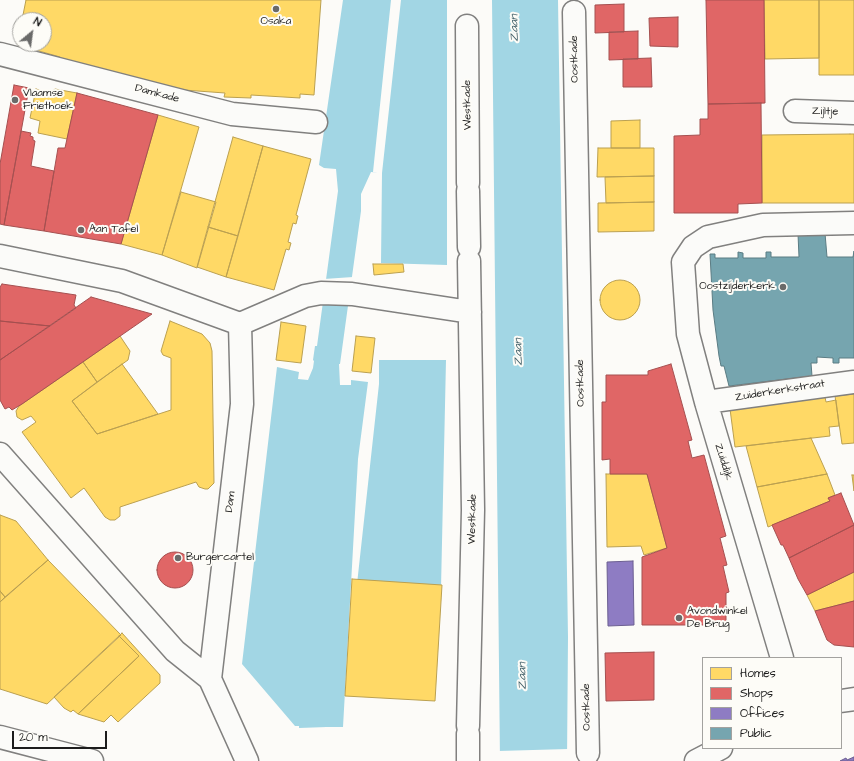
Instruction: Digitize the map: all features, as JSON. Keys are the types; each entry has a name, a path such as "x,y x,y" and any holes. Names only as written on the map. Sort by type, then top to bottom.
{"street":[{"name":"Oostkade","path":"574,12 588,753"},
{"name":"Westkade","path":"467,26 473,510 468,761"},
{"name":"Damkade","path":"0,54 232,114 316,122"},
{"name":"Zijltje","path":"795,111 854,113"},
{"name":"Zuiddijk","path":"782,657 706,402 688,334 683,262 693,246 708,237 763,225 854,223"},
{"path":"0,256 122,280 240,324 313,294 352,294 470,312"},
{"name":"Dam","path":"210,679 242,404 240,324"},
{"name":"Zuiderkerkstraat","path":"706,402 838,382 854,382"},
{"path":"0,454 175,651 210,679 247,761"},
{"path":"842,701 854,699"},
{"path":"0,737 92,761"},
{"path":"696,761 719,749"}],"water":[{"path":"343,0 447,0 447,265 381,263 382,173 371,172 361,194 361,211 339,364 340,385 351,385 351,380 368,382 358,459 343,727 325,727 326,761 300,761 299,726 295,726 242,664 277,367 299,372 298,379 308,380 313,368 315,346 317,346 338,191 336,169 324,168 319,165"},
{"name":"Zaan","path":"492,0 558,0 568,637 567,761 500,761"},
{"path":"379,360 446,360 441,588 357,584 379,384"}],"pier":[{"path":"391,0 401,0 382,173 377,173 373,172"},
{"path":"353,277 350,302 320,303 324,279"},
{"path":"327,727 327,761 299,761 299,728"},
{"path":"568,749 569,761 498,761 498,751"}],"building: Homes":[{"path":"26,0 321,0 314,95 300,94 300,98 251,95 251,98 224,97 225,93 170,89 86,65 85,68 59,61 60,57 42,52 52,52 52,12 24,12"},
{"path":"764,0 819,0 819,58 765,59"},
{"path":"819,0 854,0 854,75 819,75"},
{"path":"36,89 50,93 55,89 77,93 67,139 38,133 40,121 30,118"},
{"path":"158,115 199,127 162,255 121,244"},
{"path":"640,120 640,148 611,148 611,121"},
{"path":"854,134 854,203 762,203 762,135"},
{"path":"233,137 263,146 238,236 208,227"},
{"path":"263,146 311,159 296,215 298,216 296,224 293,223 288,242 291,243 289,250 286,249 274,290 226,277"},
{"path":"598,148 654,148 654,176 597,177"},
{"path":"654,176 654,202 606,203 605,177"},
{"path":"181,192 216,202 197,268 162,255"},
{"path":"654,202 654,231 598,232 598,203"},
{"path":"208,227 238,236 226,277 197,267"},
{"path":"373,264 403,264 404,272 374,275"},
{"path":"620,280 634,286 640,300 634,314 620,320 606,314 600,300 606,286"},
{"path":"170,321 202,334 210,343 212,351 214,483 208,489 205,489 199,487 196,482 120,507 120,516 115,520 110,520 105,517 84,488 71,498 22,432 36,422 31,416 22,420 17,417 16,411 19,406 83,362 97,382 72,401 97,434 171,410 171,358 163,355 161,351"},
{"path":"281,322 306,326 301,363 276,360"},
{"path":"120,336 130,351 128,360 97,382 83,362"},
{"path":"356,336 375,338 371,373 352,371"},
{"path":"122,364 158,414 97,434 72,401"},
{"path":"854,394 854,443 842,444 835,396"},
{"path":"825,397 826,402 836,400 839,426 829,427 830,436 735,447 730,409"},
{"path":"811,438 827,474 757,487 746,446"},
{"path":"606,474 647,474 667,548 644,555 641,546 607,547"},
{"path":"827,474 835,495 828,498 830,501 768,527 757,487"},
{"path":"852,475 854,475 854,491"},
{"path":"0,515 16,521 48,560 5,597 0,591"},
{"path":"48,560 121,635 47,704 0,689 0,602"},
{"path":"854,572 854,601 815,611 807,595"},
{"path":"352,579 442,585 435,701 345,696"},
{"path":"0,591 5,597 0,602"},
{"path":"122,633 160,675 160,683 118,722 111,715 104,722 78,714 139,656 119,636"},
{"path":"119,636 139,656 78,714 73,710 71,712 64,708 54,697"}],"building: Shops":[{"path":"706,0 764,0 765,103 708,104"},
{"path":"624,4 624,32 595,33 595,5"},
{"path":"678,17 678,47 650,46 649,18"},
{"path":"638,31 638,59 609,60 609,32"},
{"path":"651,58 652,87 623,87 623,59"},
{"path":"14,85 29,88 4,225 0,224 0,164"},
{"path":"77,93 158,115 121,244 44,231 58,148 65,148"},
{"path":"761,103 762,203 738,204 738,213 674,213 674,136 700,135 700,119 708,119 708,104"},
{"path":"21,131 31,133 30,136 33,137 33,140 35,141 31,166 54,171 44,231 4,225"},
{"path":"2,284 76,295 74,305 76,308 50,326 0,321 0,287"},
{"path":"91,297 152,314 22,404 12,410 9,407 5,409 0,400 0,360"},
{"path":"0,321 50,326 0,360"},
{"path":"671,364 692,440 688,441 692,458 704,455 726,536 720,538 727,565 723,566 729,592 726,593 726,625 642,625 642,557 667,548 647,474 610,474 610,459 602,460 602,402 606,402 606,375 648,375 648,371"},
{"path":"841,493 854,525 789,558 772,525 830,501 828,498"},
{"path":"854,525 854,572 807,595 789,558"},
{"path":"175,552 185,555 190,560 193,570 190,580 185,585 175,588 165,585 160,580 157,570 160,560 165,555"},
{"path":"854,601 854,647 834,645 827,640 815,611"},
{"path":"654,652 654,700 606,701 605,653"}],"building: Offices":[{"path":"633,561 634,625 608,626 607,562"},
{"path":"854,757 854,761 840,761 846,758 847,760"}],"building: Public":[{"name":"Oostzijderkerk","path":"825,233 827,257 853,257 854,251 854,358 839,358 839,363 833,363 833,358 817,357 817,363 811,363 812,376 729,386 724,366 721,366 719,356 713,310 710,254 715,254 715,258 738,258 738,252 743,253 743,258 766,258 766,252 771,252 771,257 799,257 798,234"}],"place":[{"name":"Osaka","path":"276,9"},
{"name":"Vlaamse Friethoek","path":"15,100"},
{"name":"Aan Tafel","path":"81,230"},
{"name":"Oostzijderkerk","path":"783,287"},
{"name":"Burgercartel","path":"178,558"},
{"name":"Avondwinkel De Brug","path":"679,618"}]}
